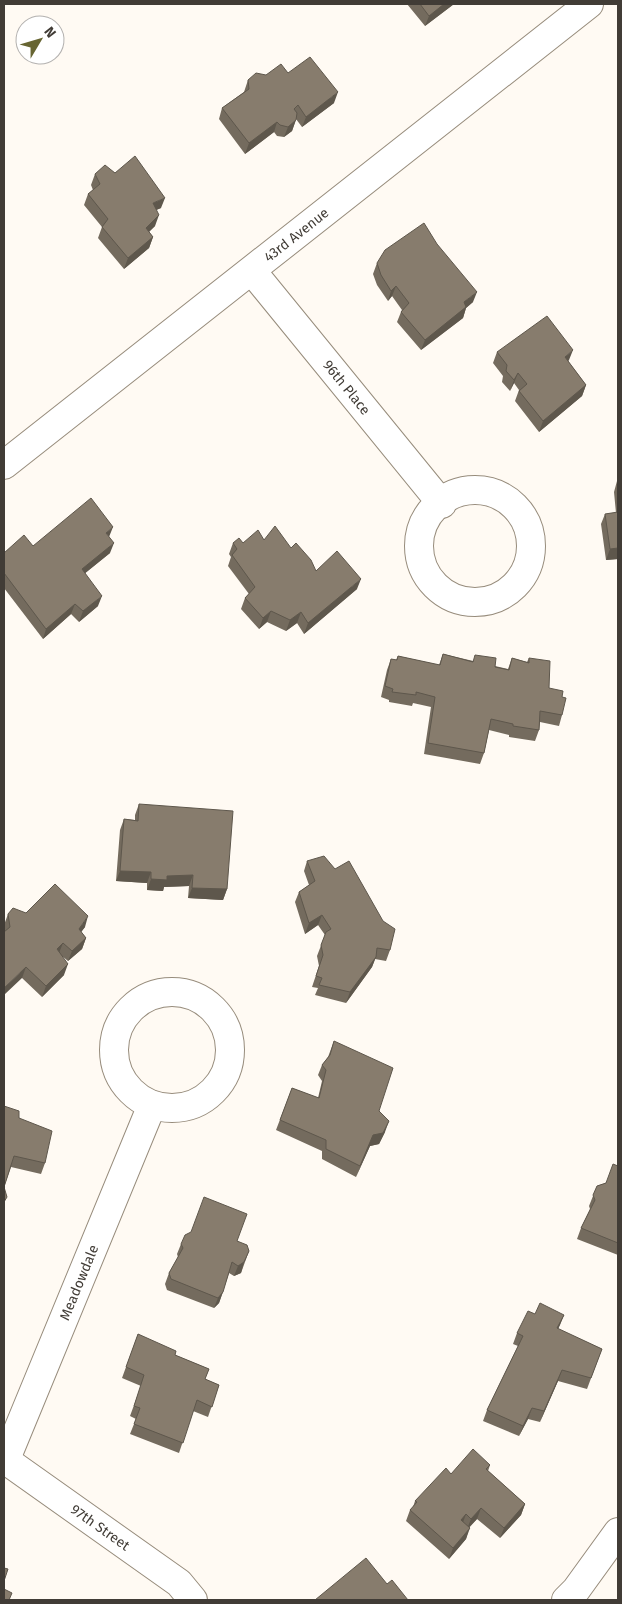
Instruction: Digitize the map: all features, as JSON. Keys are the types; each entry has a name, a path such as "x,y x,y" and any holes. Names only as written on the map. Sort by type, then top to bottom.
{"street":[{"name":"43rd Avenue","path":"4,465 589,4"},
{"name":"96th Place","path":"252,271 442,504"},
{"path":"474,490 492,493 503,498 521,514 529,531 530,557 518,582 505,594 488,601 469,602 451,597 435,586 424,570 419,552 420,533 428,515 442,504 457,492 474,490"},
{"path":"177,991 195,996 212,1007 224,1023 230,1042 230,1062 225,1074 209,1096 192,1106 172,1109 152,1105 135,1096 123,1082 115,1065 113,1047 117,1028 126,1012 141,1000 158,992 177,991"},
{"name":"Meadowdale","path":"5,1459 152,1105"},
{"name":"97th Street","path":"5,1459 178,1583 192,1600"},
{"path":"566,1600 576,1590 618,1532"}],"building":[{"path":"420,4 444,4 429,16"},
{"path":"310,57 338,92 306,117 298,105 294,109 297,113 296,120 288,127 277,122 249,143 222,108 249,89 248,80 256,73 266,75 281,64 288,73"},
{"path":"135,156 165,198 153,203 159,215 146,228 153,237 128,258 102,227 108,219 88,194 100,184 95,174 105,165 115,173"},
{"path":"424,223 437,244 477,292 464,302 466,307 425,340 401,312 409,303 396,286 391,291 381,275 377,263 385,250"},
{"path":"547,316 573,350 565,357 586,385 543,421 519,391 527,384 518,373 514,380 506,371 507,365 497,352"},
{"path":"91,498 113,527 106,533 114,543 82,569 102,596 83,611 75,604 46,629 4,573 4,553 24,535 33,546"},
{"path":"618,512 618,548 610,549 605,514"},
{"path":"275,526 291,548 296,543 311,560 316,571 337,551 361,579 308,623 301,612 290,620 271,611 263,618 245,598 255,587 232,555 237,549 233,543 239,538 243,543 258,530 264,540"},
{"path":"443,654 473,662 475,655 496,658 495,667 509,670 512,658 529,663 529,658 550,661 549,688 563,691 562,697 566,698 562,715 540,711 539,730 513,726 513,724 491,719 484,753 428,743 435,697 416,692 416,695 392,692 393,689 385,686 391,659 397,660 398,656 440,665"},
{"path":"139,804 233,811 227,889 192,888 193,875 167,876 167,880 151,879 151,872 120,871 124,819 138,821"},
{"path":"324,856 335,869 349,861 383,921 395,929 390,950 377,948 376,957 350,992 319,985 322,978 316,976 323,955 321,945 326,932 331,929 322,915 309,923 299,892 315,881 307,861"},
{"path":"55,884 88,916 79,929 86,938 72,951 63,943 57,949 68,964 46,986 26,967 4,988 4,932 10,927 8,914 13,908 26,913"},
{"path":"334,1041 393,1068 379,1111 389,1121 383,1133 373,1135 360,1166 326,1149 326,1140 280,1120 292,1088 319,1098 326,1070 322,1065 330,1055"},
{"path":"4,1106 19,1111 19,1118 52,1131 45,1163 14,1156 4,1187"},
{"path":"613,1164 618,1166 618,1243 581,1228 595,1200 593,1195 597,1186 606,1183"},
{"path":"4,1187 7,1197 4,1202"},
{"path":"204,1197 247,1214 237,1241 247,1245 249,1251 244,1262 238,1266 232,1262 223,1292 218,1298 171,1279 169,1273 183,1248 181,1244 185,1235 191,1232"},
{"path":"540,1303 564,1315 557,1328 602,1349 591,1378 562,1370 544,1411 532,1408 523,1426 487,1410 523,1336 517,1333 528,1311 535,1314"},
{"path":"138,1334 176,1351 175,1355 209,1369 205,1379 219,1385 212,1407 197,1400 183,1443 134,1424 140,1408 134,1406 144,1375 126,1367"},
{"path":"473,1449 490,1465 486,1469 525,1504 504,1528 481,1508 471,1519 466,1514 461,1520 470,1528 453,1548 410,1510 417,1502 415,1501 446,1468 451,1474"},
{"path":"366,1558 387,1584 392,1580 408,1600 315,1600"},
{"path":"4,1568 8,1569 4,1581"},
{"path":"4,1589 12,1593 9,1600 4,1600"}]}
